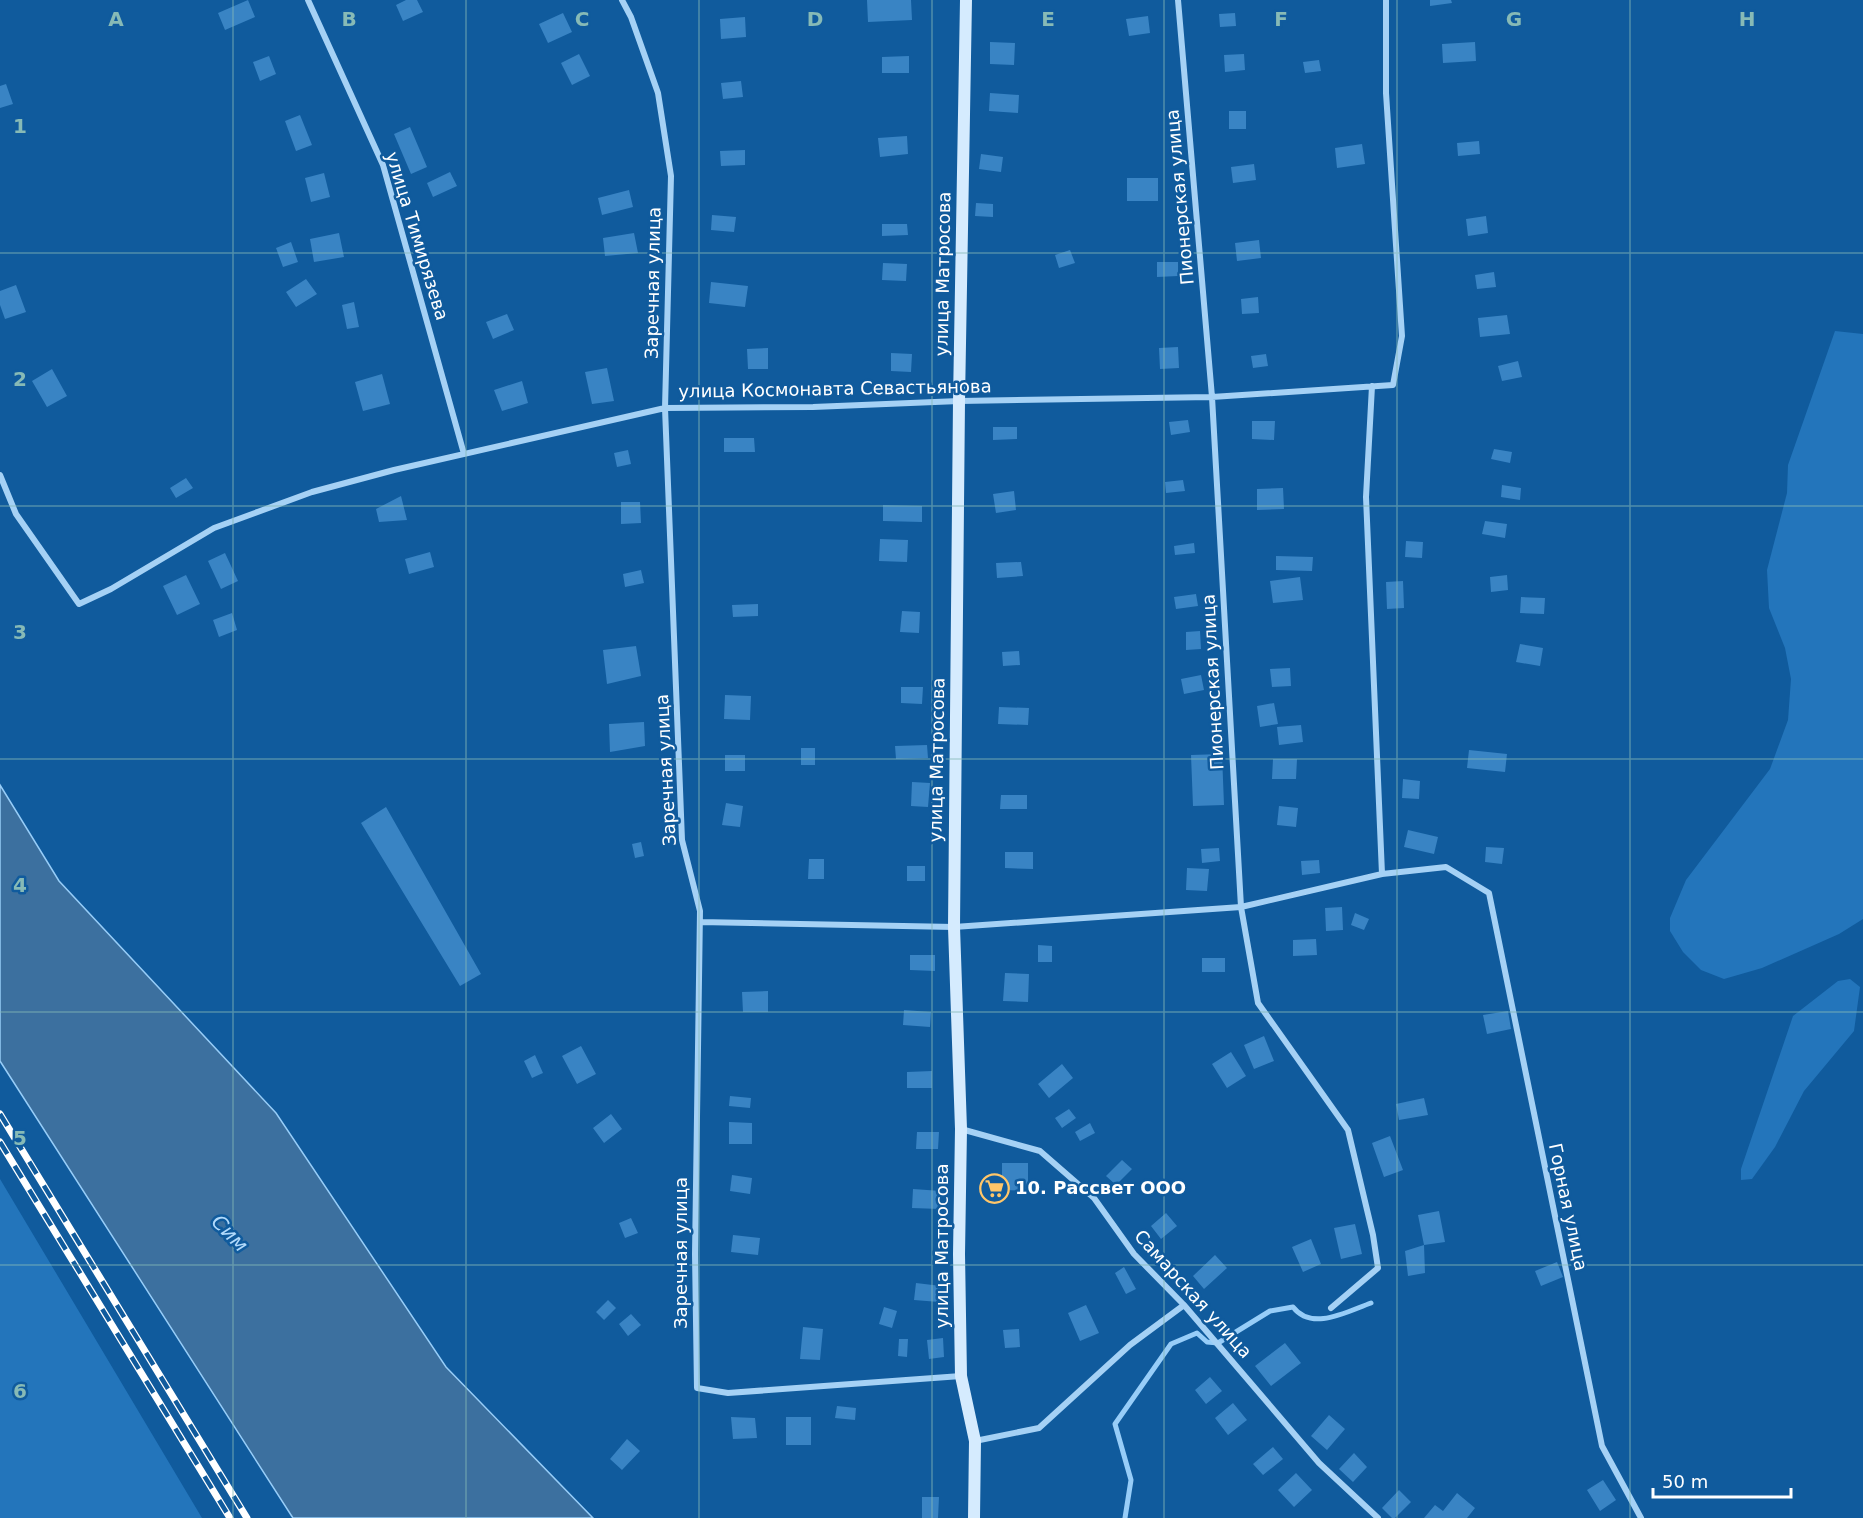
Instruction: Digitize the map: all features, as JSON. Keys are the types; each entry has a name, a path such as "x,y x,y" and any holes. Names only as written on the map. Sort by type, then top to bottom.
{"main road":[{"name":"улица Матросова","path":"966,0 959,401 954,927 961,1129 959,1254 961,1376 975,1441 974,1518"}],"street":[{"name":"улица Тимирязева","path":"308,0 383,165 464,454"},
{"name":"Заречная улица","path":"622,0 631,17 658,93 671,176 665,408 682,840 700,911 695,1254 697,1388 728,1393 961,1376"},
{"name":"Пионерская улица","path":"1178,0 1212,396 1241,907 1258,1003 1348,1130 1373,1235 1378,1268 1331,1308"},
{"name":"улица Космонавта Севастьянова","path":"0,475 16,514 79,604 111,589 214,528 312,492 394,470 665,408 813,407 959,401 1212,396 1393,385 1402,336 1386,93 1386,0"},
{"path":"700,922 954,927 1241,907 1382,874 1366,497 1371,386"},
{"name":"Горная улица","path":"1382,874 1446,867 1489,893 1602,1446 1641,1518"},
{"name":"Самарская улица","path":"961,1129 1040,1151 1094,1198 1134,1254 1184,1305 1319,1463 1378,1518"},
{"path":"975,1441 1039,1428 1130,1345 1184,1305"}],"shaded area":[{"path":"1835,331 1863,334 1863,919 1839,934 1762,968 1724,979 1701,970 1683,952 1670,931 1670,918 1686,880 1770,769 1788,720 1791,679 1785,648 1769,608 1767,570 1787,493 1788,465"},
{"path":"1850,979 1860,987 1854,1031 1804,1091 1775,1147 1752,1179 1741,1180 1741,1169 1793,1016 1838,981"},
{"path":"0,1179 202,1518 0,1518"}],"water":[{"name":"Сим","path":"0,785 59,881 276,1113 446,1367 593,1518 293,1518 0,1061"}],"building":[{"path":"248,0 255,17 225,30 218,13"},
{"path":"406,0 417,0 423,12 403,21 396,5"},
{"path":"867,0 911,0 912,20 868,22"},
{"path":"1430,0 1451,0 1452,3 1430,6"},
{"path":"563,13 572,32 548,43 539,24"},
{"path":"1235,13 1236,26 1220,27 1219,14"},
{"path":"1148,16 1150,33 1129,36 1126,19"},
{"path":"745,17 746,37 721,39 720,19"},
{"path":"990,42 1015,43 1014,65 990,64"},
{"path":"1475,42 1476,61 1443,63 1442,44"},
{"path":"579,54 590,76 572,85 561,63"},
{"path":"1244,54 1245,70 1225,72 1224,55"},
{"path":"269,56 276,74 260,81 253,62"},
{"path":"909,56 909,73 882,73 882,57"},
{"path":"1319,60 1321,71 1305,73 1303,62"},
{"path":"741,81 743,97 723,99 721,83"},
{"path":"6,84 13,104 0,108 0,86"},
{"path":"990,93 1019,95 1018,113 989,111"},
{"path":"1229,111 1246,111 1246,129 1229,129"},
{"path":"300,115 312,145 296,151 285,121"},
{"path":"410,127 427,167 411,174 394,134"},
{"path":"907,136 908,154 880,157 878,138"},
{"path":"1479,141 1480,154 1458,156 1457,143"},
{"path":"1362,144 1365,164 1337,168 1335,148"},
{"path":"745,150 745,165 721,166 720,151"},
{"path":"981,154 1003,157 1001,172 979,169"},
{"path":"1254,164 1256,180 1233,183 1231,167"},
{"path":"450,172 457,186 433,197 427,183"},
{"path":"324,173 330,197 311,202 305,178"},
{"path":"1127,178 1158,178 1158,201 1127,201"},
{"path":"629,190 633,207 602,215 598,198"},
{"path":"976,203 993,204 993,217 975,216"},
{"path":"712,215 736,217 734,232 711,230"},
{"path":"1486,216 1488,233 1468,236 1466,219"},
{"path":"882,224 907,224 908,235 882,236"},
{"path":"339,233 344,257 314,262 310,239"},
{"path":"634,233 638,253 605,256 603,238"},
{"path":"1259,240 1261,258 1237,261 1235,243"},
{"path":"291,242 298,262 283,267 276,248"},
{"path":"1070,250 1075,263 1059,268 1055,255"},
{"path":"1157,262 1178,262 1178,276 1157,277"},
{"path":"883,263 907,264 906,281 882,280"},
{"path":"1494,272 1496,287 1477,289 1475,275"},
{"path":"306,279 317,294 296,307 286,292"},
{"path":"711,282 748,286 745,307 709,303"},
{"path":"16,285 26,312 5,319 0,305 0,291"},
{"path":"1258,297 1259,313 1242,314 1241,299"},
{"path":"354,302 359,327 347,329 342,305"},
{"path":"507,314 514,330 493,339 486,322"},
{"path":"1507,315 1510,334 1480,337 1478,318"},
{"path":"1178,347 1179,368 1160,369 1159,348"},
{"path":"768,348 768,369 748,369 747,349"},
{"path":"891,353 912,354 911,372 891,371"},
{"path":"1266,354 1268,366 1253,368 1251,356"},
{"path":"1518,361 1522,377 1502,381 1498,366"},
{"path":"607,368 614,401 592,404 585,372"},
{"path":"52,369 67,396 47,407 32,381"},
{"path":"382,374 390,404 363,411 355,382"},
{"path":"522,381 528,403 502,411 494,390"},
{"path":"1188,420 1190,432 1171,435 1169,422"},
{"path":"1252,421 1275,421 1274,440 1252,439"},
{"path":"993,427 1017,427 1017,439 993,440"},
{"path":"724,438 754,438 755,452 724,452"},
{"path":"1494,449 1512,452 1510,463 1491,459"},
{"path":"628,450 631,464 617,467 614,453"},
{"path":"186,478 193,488 176,498 170,488"},
{"path":"1183,480 1185,491 1166,493 1165,482"},
{"path":"1502,485 1521,488 1520,500 1501,497"},
{"path":"1283,488 1284,509 1257,510 1257,489"},
{"path":"1014,491 1016,510 996,513 993,494"},
{"path":"401,496 407,520 379,522 376,509"},
{"path":"621,502 640,502 641,523 621,524"},
{"path":"883,505 922,506 922,522 883,521"},
{"path":"1485,521 1507,524 1505,538 1482,534"},
{"path":"880,539 908,540 907,562 879,561"},
{"path":"1406,541 1423,542 1422,558 1405,557"},
{"path":"1194,543 1195,553 1175,555 1174,546"},
{"path":"430,552 434,567 409,574 405,559"},
{"path":"225,553 238,581 221,589 208,561"},
{"path":"1276,556 1313,557 1312,571 1276,570"},
{"path":"1021,562 1023,576 997,578 996,563"},
{"path":"641,570 644,583 625,587 623,574"},
{"path":"186,575 200,604 177,615 163,586"},
{"path":"1507,575 1508,590 1491,592 1490,577"},
{"path":"1300,577 1303,600 1273,603 1270,581"},
{"path":"1403,581 1404,608 1387,609 1386,582"},
{"path":"1196,594 1198,606 1176,609 1174,597"},
{"path":"1521,597 1545,598 1544,614 1520,613"},
{"path":"758,604 758,616 733,617 732,605"},
{"path":"902,611 920,612 919,633 900,632"},
{"path":"232,613 237,630 219,637 213,620"},
{"path":"1200,631 1201,649 1186,650 1186,632"},
{"path":"1520,644 1543,648 1540,666 1516,662"},
{"path":"636,646 641,676 607,684 603,650"},
{"path":"1019,651 1020,665 1003,666 1002,652"},
{"path":"1290,668 1291,686 1272,687 1270,669"},
{"path":"1201,675 1204,690 1184,694 1181,679"},
{"path":"901,687 923,687 922,704 901,703"},
{"path":"725,695 751,696 750,720 724,719"},
{"path":"1274,703 1278,724 1260,727 1257,706"},
{"path":"999,707 1029,708 1028,725 998,724"},
{"path":"644,722 645,746 610,752 609,724"},
{"path":"1301,725 1303,742 1279,745 1277,727"},
{"path":"927,745 928,758 896,759 895,746"},
{"path":"801,748 815,748 815,765 801,765"},
{"path":"1469,750 1507,754 1505,772 1467,768"},
{"path":"1222,754 1224,805 1193,806 1191,755"},
{"path":"725,755 745,755 745,771 725,771"},
{"path":"1273,759 1297,759 1296,779 1272,779"},
{"path":"1403,779 1420,781 1419,799 1402,798"},
{"path":"912,782 930,783 928,807 911,806"},
{"path":"1001,795 1027,795 1027,809 1000,809"},
{"path":"726,803 743,806 740,827 722,825"},
{"path":"1279,806 1298,808 1296,827 1277,825"},
{"path":"386,807 481,974 460,986 361,823"},
{"path":"1408,830 1438,837 1434,854 1404,847"},
{"path":"641,842 644,856 635,858 632,844"},
{"path":"1486,847 1504,848 1502,864 1485,862"},
{"path":"1219,848 1220,861 1202,863 1201,849"},
{"path":"1005,852 1033,852 1033,869 1005,868"},
{"path":"809,859 824,859 824,879 808,879"},
{"path":"1319,860 1320,873 1302,875 1301,861"},
{"path":"907,866 925,866 925,881 907,881"},
{"path":"1187,868 1209,869 1207,891 1186,890"},
{"path":"1342,907 1343,930 1326,931 1325,908"},
{"path":"1355,913 1369,919 1364,930 1351,925"},
{"path":"1316,939 1317,955 1293,956 1293,940"},
{"path":"1038,945 1052,946 1052,962 1038,962"},
{"path":"910,955 935,955 935,971 910,970"},
{"path":"1202,958 1225,958 1225,972 1202,972"},
{"path":"1005,973 1029,974 1028,1002 1003,1001"},
{"path":"768,991 768,1012 743,1012 742,992"},
{"path":"904,1010 931,1012 930,1027 903,1025"},
{"path":"1508,1011 1511,1029 1487,1034 1483,1015"},
{"path":"1264,1036 1274,1061 1254,1069 1244,1045"},
{"path":"581,1046 596,1074 577,1084 562,1056"},
{"path":"1231,1052 1246,1076 1227,1088 1212,1064"},
{"path":"535,1055 543,1073 532,1078 524,1061"},
{"path":"1062,1064 1073,1078 1049,1098 1038,1084"},
{"path":"932,1071 932,1088 907,1088 907,1072"},
{"path":"730,1096 751,1098 750,1108 729,1106"},
{"path":"1424,1098 1428,1115 1399,1120 1396,1104"},
{"path":"1069,1109 1076,1118 1062,1128 1055,1118"},
{"path":"611,1114 622,1129 604,1143 593,1128"},
{"path":"729,1122 752,1123 752,1144 729,1144"},
{"path":"1090,1123 1095,1133 1080,1141 1075,1132"},
{"path":"917,1132 939,1132 938,1149 916,1149"},
{"path":"1390,1136 1403,1170 1384,1177 1372,1143"},
{"path":"1122,1160 1132,1169 1116,1185 1106,1176"},
{"path":"1002,1163 1028,1163 1028,1191 1002,1190"},
{"path":"732,1175 752,1178 750,1194 730,1191"},
{"path":"913,1189 941,1191 940,1209 912,1208"},
{"path":"1439,1211 1445,1242 1424,1245 1418,1215"},
{"path":"1166,1213 1177,1226 1161,1239 1151,1226"},
{"path":"631,1218 638,1233 625,1238 619,1223"},
{"path":"1355,1224 1362,1254 1341,1259 1334,1228"},
{"path":"733,1235 760,1238 758,1255 731,1252"},
{"path":"1311,1239 1321,1264 1303,1272 1292,1247"},
{"path":"1424,1245 1425,1273 1408,1276 1405,1251"},
{"path":"1215,1255 1227,1268 1204,1289 1193,1276"},
{"path":"1557,1262 1563,1277 1541,1286 1535,1271"},
{"path":"1124,1267 1136,1289 1126,1294 1115,1273"},
{"path":"916,1283 941,1286 939,1302 914,1300"},
{"path":"608,1300 616,1308 604,1320 596,1312"},
{"path":"1086,1305 1099,1333 1080,1341 1068,1313"},
{"path":"884,1307 897,1311 892,1328 879,1324"},
{"path":"631,1314 641,1325 628,1336 619,1324"},
{"path":"803,1327 823,1329 820,1360 800,1359"},
{"path":"1019,1329 1020,1347 1005,1348 1003,1330"},
{"path":"943,1338 944,1357 929,1359 927,1340"},
{"path":"899,1339 908,1339 907,1357 898,1356"},
{"path":"1285,1343 1301,1363 1271,1386 1255,1366"},
{"path":"1210,1377 1222,1391 1206,1404 1195,1390"},
{"path":"1233,1403 1247,1420 1228,1435 1215,1418"},
{"path":"837,1406 856,1408 855,1420 835,1418"},
{"path":"1329,1415 1345,1429 1327,1450 1311,1436"},
{"path":"731,1417 755,1418 757,1438 733,1439"},
{"path":"786,1417 811,1417 811,1445 786,1445"},
{"path":"627,1439 640,1451 622,1470 610,1459"},
{"path":"1273,1447 1283,1459 1263,1475 1253,1464"},
{"path":"1354,1453 1367,1467 1353,1482 1339,1469"},
{"path":"1296,1473 1312,1490 1294,1507 1278,1490"},
{"path":"1603,1480 1616,1500 1600,1511 1587,1490"},
{"path":"1399,1490 1411,1502 1395,1518 1392,1518 1382,1508"},
{"path":"1457,1493 1475,1508 1467,1518 1424,1518 1435,1505 1443,1511"},
{"path":"922,1497 939,1497 938,1518 922,1518"}],"waterway":[{"path":"1125,1518 1131,1480 1115,1424 1171,1344 1197,1333 1207,1342 1218,1343 1270,1311 1293,1307 1301,1314 1320,1319 1371,1303"}],"railway":[{"path":"0,1114 247,1518"},
{"path":"0,1142 230,1518"}],"place":[{"name":"10. Рассвет ООО","path":"994,1188"}]}
